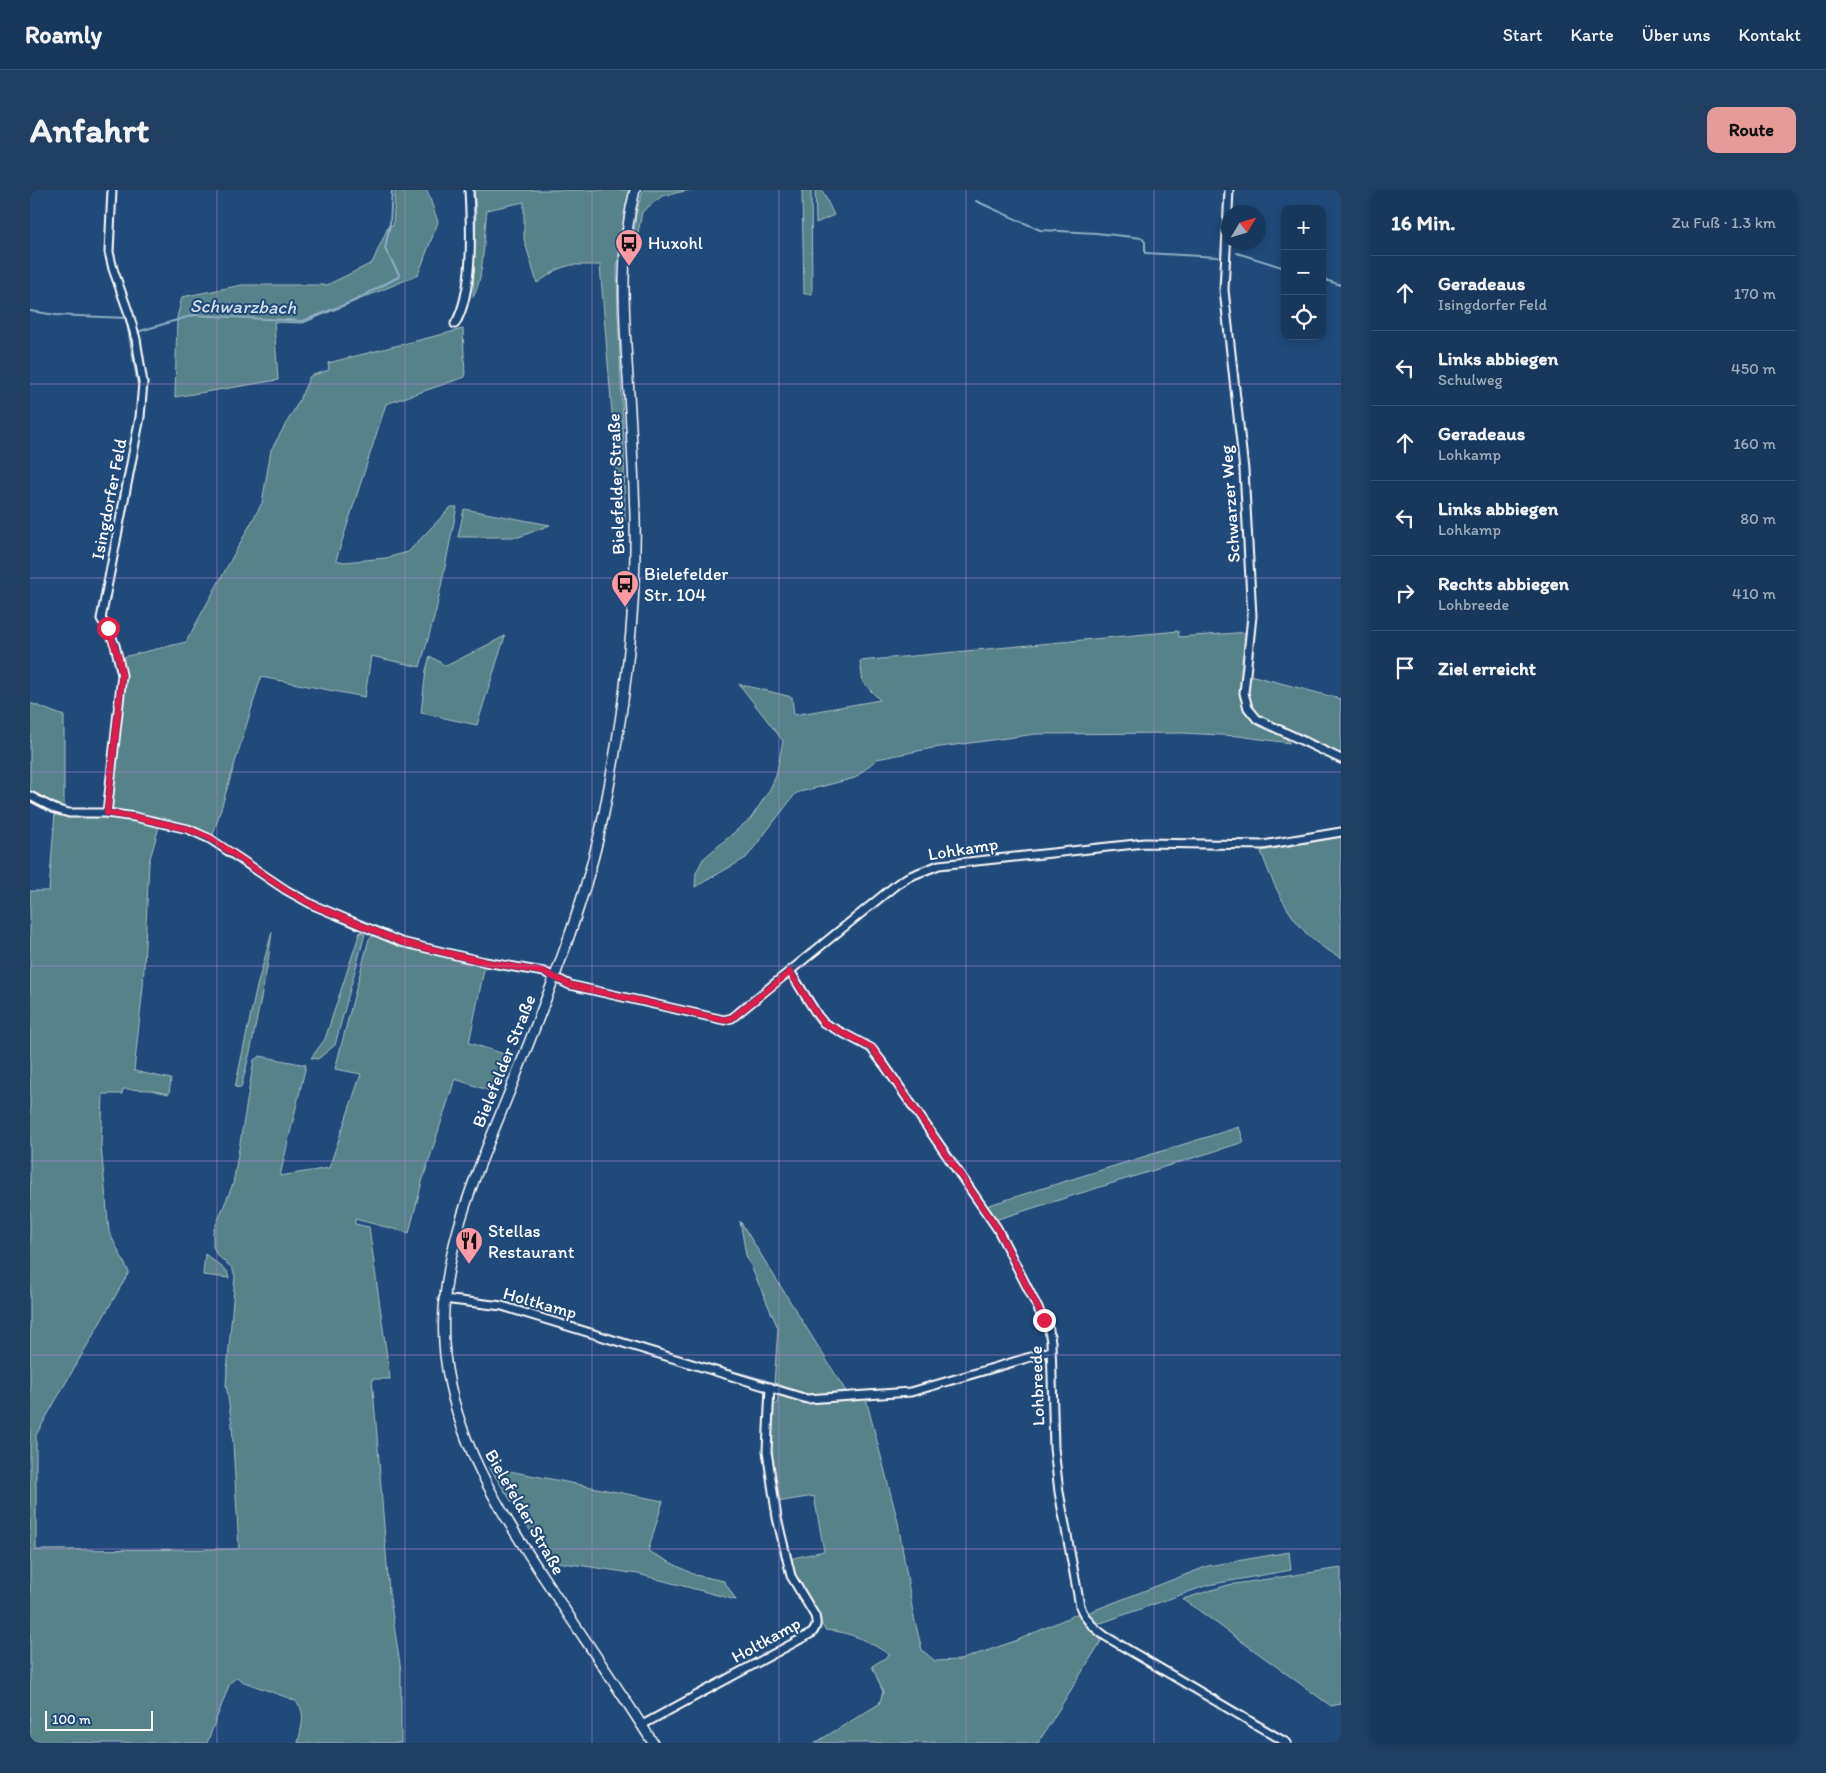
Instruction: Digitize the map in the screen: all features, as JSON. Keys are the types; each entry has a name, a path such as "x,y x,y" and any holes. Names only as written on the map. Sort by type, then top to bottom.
{"main road":[{"name":"Bielefelder Straße","path":"635,190 626,235 624,267 624,316 632,441 635,561 629,653 621,721 602,819 579,906 554,978 467,1197 453,1247 444,1299 445,1353 451,1394 467,1444 483,1478 520,1540 653,1743"}],"street":[{"name":"Isingdorfer Feld","path":"107,813 122,675 115,644 102,619 140,417 143,382 136,339 109,252 112,190"},
{"path":"455,324 460,317 468,276 472,232 469,190"},
{"name":"Schwarzer Weg","path":"1229,190 1224,290 1244,470 1252,616 1244,693 1248,708 1257,719 1341,759"},
{"name":"Lohkamp","path":"30,796 55,809 69,813 107,813 135,817 188,829 210,838 286,890 313,905 401,942 485,962 544,972 570,985 724,1020 732,1018 908,876 938,865 1145,843 1263,845 1341,832"},
{"name":"Lohbreede","path":"790,972 824,1023 872,1048 992,1220 1044,1320 1050,1336 1054,1448 1059,1492 1083,1615 1090,1624 1106,1636 1286,1743"},
{"name":"Holtkamp","path":"444,1299 502,1306 807,1399 911,1392 1051,1351"},
{"name":"Holtkamp","path":"642,1725 812,1633 816,1629 817,1621 815,1616 791,1576 777,1518 767,1451 770,1387"}],"green space":[{"path":"395,190 427,190 438,222 418,275 303,323 274,322 278,380 175,397 177,318 182,297 242,285 327,285 372,263 389,225 393,226"},
{"path":"474,190 630,190 621,234 617,269 624,442 625,521 616,519 616,462 600,265 571,265 558,269 537,283 524,239 524,202 487,210 481,268 477,290 473,297 476,213"},
{"path":"643,190 690,190 662,196 642,212 637,238 634,238 636,214"},
{"path":"802,190 811,190 812,294 804,294"},
{"path":"815,190 822,190 834,215 816,223"},
{"path":"463,329 465,377 386,404 336,560 344,562 386,558 408,552 451,507 457,507 436,611 420,667 371,656 365,697 261,677 213,835 189,826 110,809 125,674 123,657 186,642 262,503 271,450 298,403 310,376 329,370 328,363"},
{"path":"464,509 550,525 519,537 458,537"},
{"path":"1178,631 1179,637 1249,632 1240,695 1244,711 1255,721 1283,736 1290,743 1238,736 1183,733 1036,734 933,748 877,759 855,778 796,793 746,858 695,887 696,873 703,859 751,818 769,791 776,776 783,741 739,684 792,697 794,715 880,700 863,683 860,661"},
{"path":"505,636 477,725 421,713 426,670 430,656 446,666"},
{"path":"1250,675 1341,699 1341,755 1308,737 1259,716 1251,706 1246,693"},
{"path":"30,703 64,716 64,808 43,801 30,793"},
{"path":"55,812 74,816 124,819 159,827 149,862 143,987 134,1071 171,1079 169,1094 150,1090 123,1089 122,1094 103,1094 101,1146 109,1232 129,1272 36,1435 36,1550 239,1549 232,1425 226,1384 235,1276 232,1268 216,1254 213,1246 213,1232 233,1184 254,1060 260,1056 306,1065 280,1176 329,1168 361,1074 335,1069 369,939 373,936 400,946 485,965 469,1043 511,1056 496,1093 455,1079 422,1182 409,1233 355,1219 355,1224 369,1227 390,1379 372,1379 389,1592 401,1671 401,1743 298,1743 302,1725 302,1714 298,1704 294,1700 244,1682 237,1677 230,1683 207,1743 30,1743 30,891 49,891"},
{"path":"1341,837 1341,958 1314,941 1298,924 1279,895 1261,851"},
{"path":"272,932 251,1048 241,1088 235,1087 257,986"},
{"path":"360,932 365,934 335,1045 318,1059 311,1058 325,1039"},
{"path":"1239,1127 1244,1142 995,1220 986,1206"},
{"path":"740,1221 847,1393 808,1395 774,1383 778,1328 746,1255"},
{"path":"205,1254 227,1271 229,1278 203,1275"},
{"path":"778,1394 808,1402 866,1399 898,1522 913,1613 922,1650 935,1661 960,1660 1018,1640 1079,1613 1088,1626 1103,1638 1038,1743 815,1743 879,1704 883,1692 872,1666 890,1655 859,1638 842,1632 825,1630 793,1575 789,1559 824,1551 814,1496 777,1502 769,1451 772,1404 777,1404"},
{"path":"489,1467 663,1501 648,1551 695,1575 724,1581 736,1600 638,1574 550,1561"},
{"path":"1289,1552 1291,1570 1208,1585 1096,1624 1087,1613 1208,1566"},
{"path":"1341,1568 1341,1704 1331,1706 1183,1599 1228,1585"}],"waterway":[{"name":"Schwarzbach","path":"137,332 194,315 303,321 354,301 400,276 385,249 390,224 392,190"},
{"path":"976,201 1040,230 1142,238 1145,242 1145,253 1218,257"},
{"path":"1237,253 1281,267"},
{"path":"1326,280 1341,285"},
{"name":"Schwarzbach","path":"30,311 56,315 126,318 139,390"},
{"path":"447,950 543,968"},
{"path":"674,1355 764,1380 803,1394"}],"place":[{"name":"Huxohl","path":"629,267"},
{"name":"Bielefelder Str. 104","path":"625,608"},
{"name":"Stellas Restaurant","path":"469,1265"}],"route":[{"path":"108,628 115,644 122,675 107,813 135,817 188,829 210,838 286,890 313,905 401,942 485,962 544,972 570,985 724,1020 732,1018 790,972 824,1023 872,1048 997,1228 1044,1320"}]}
